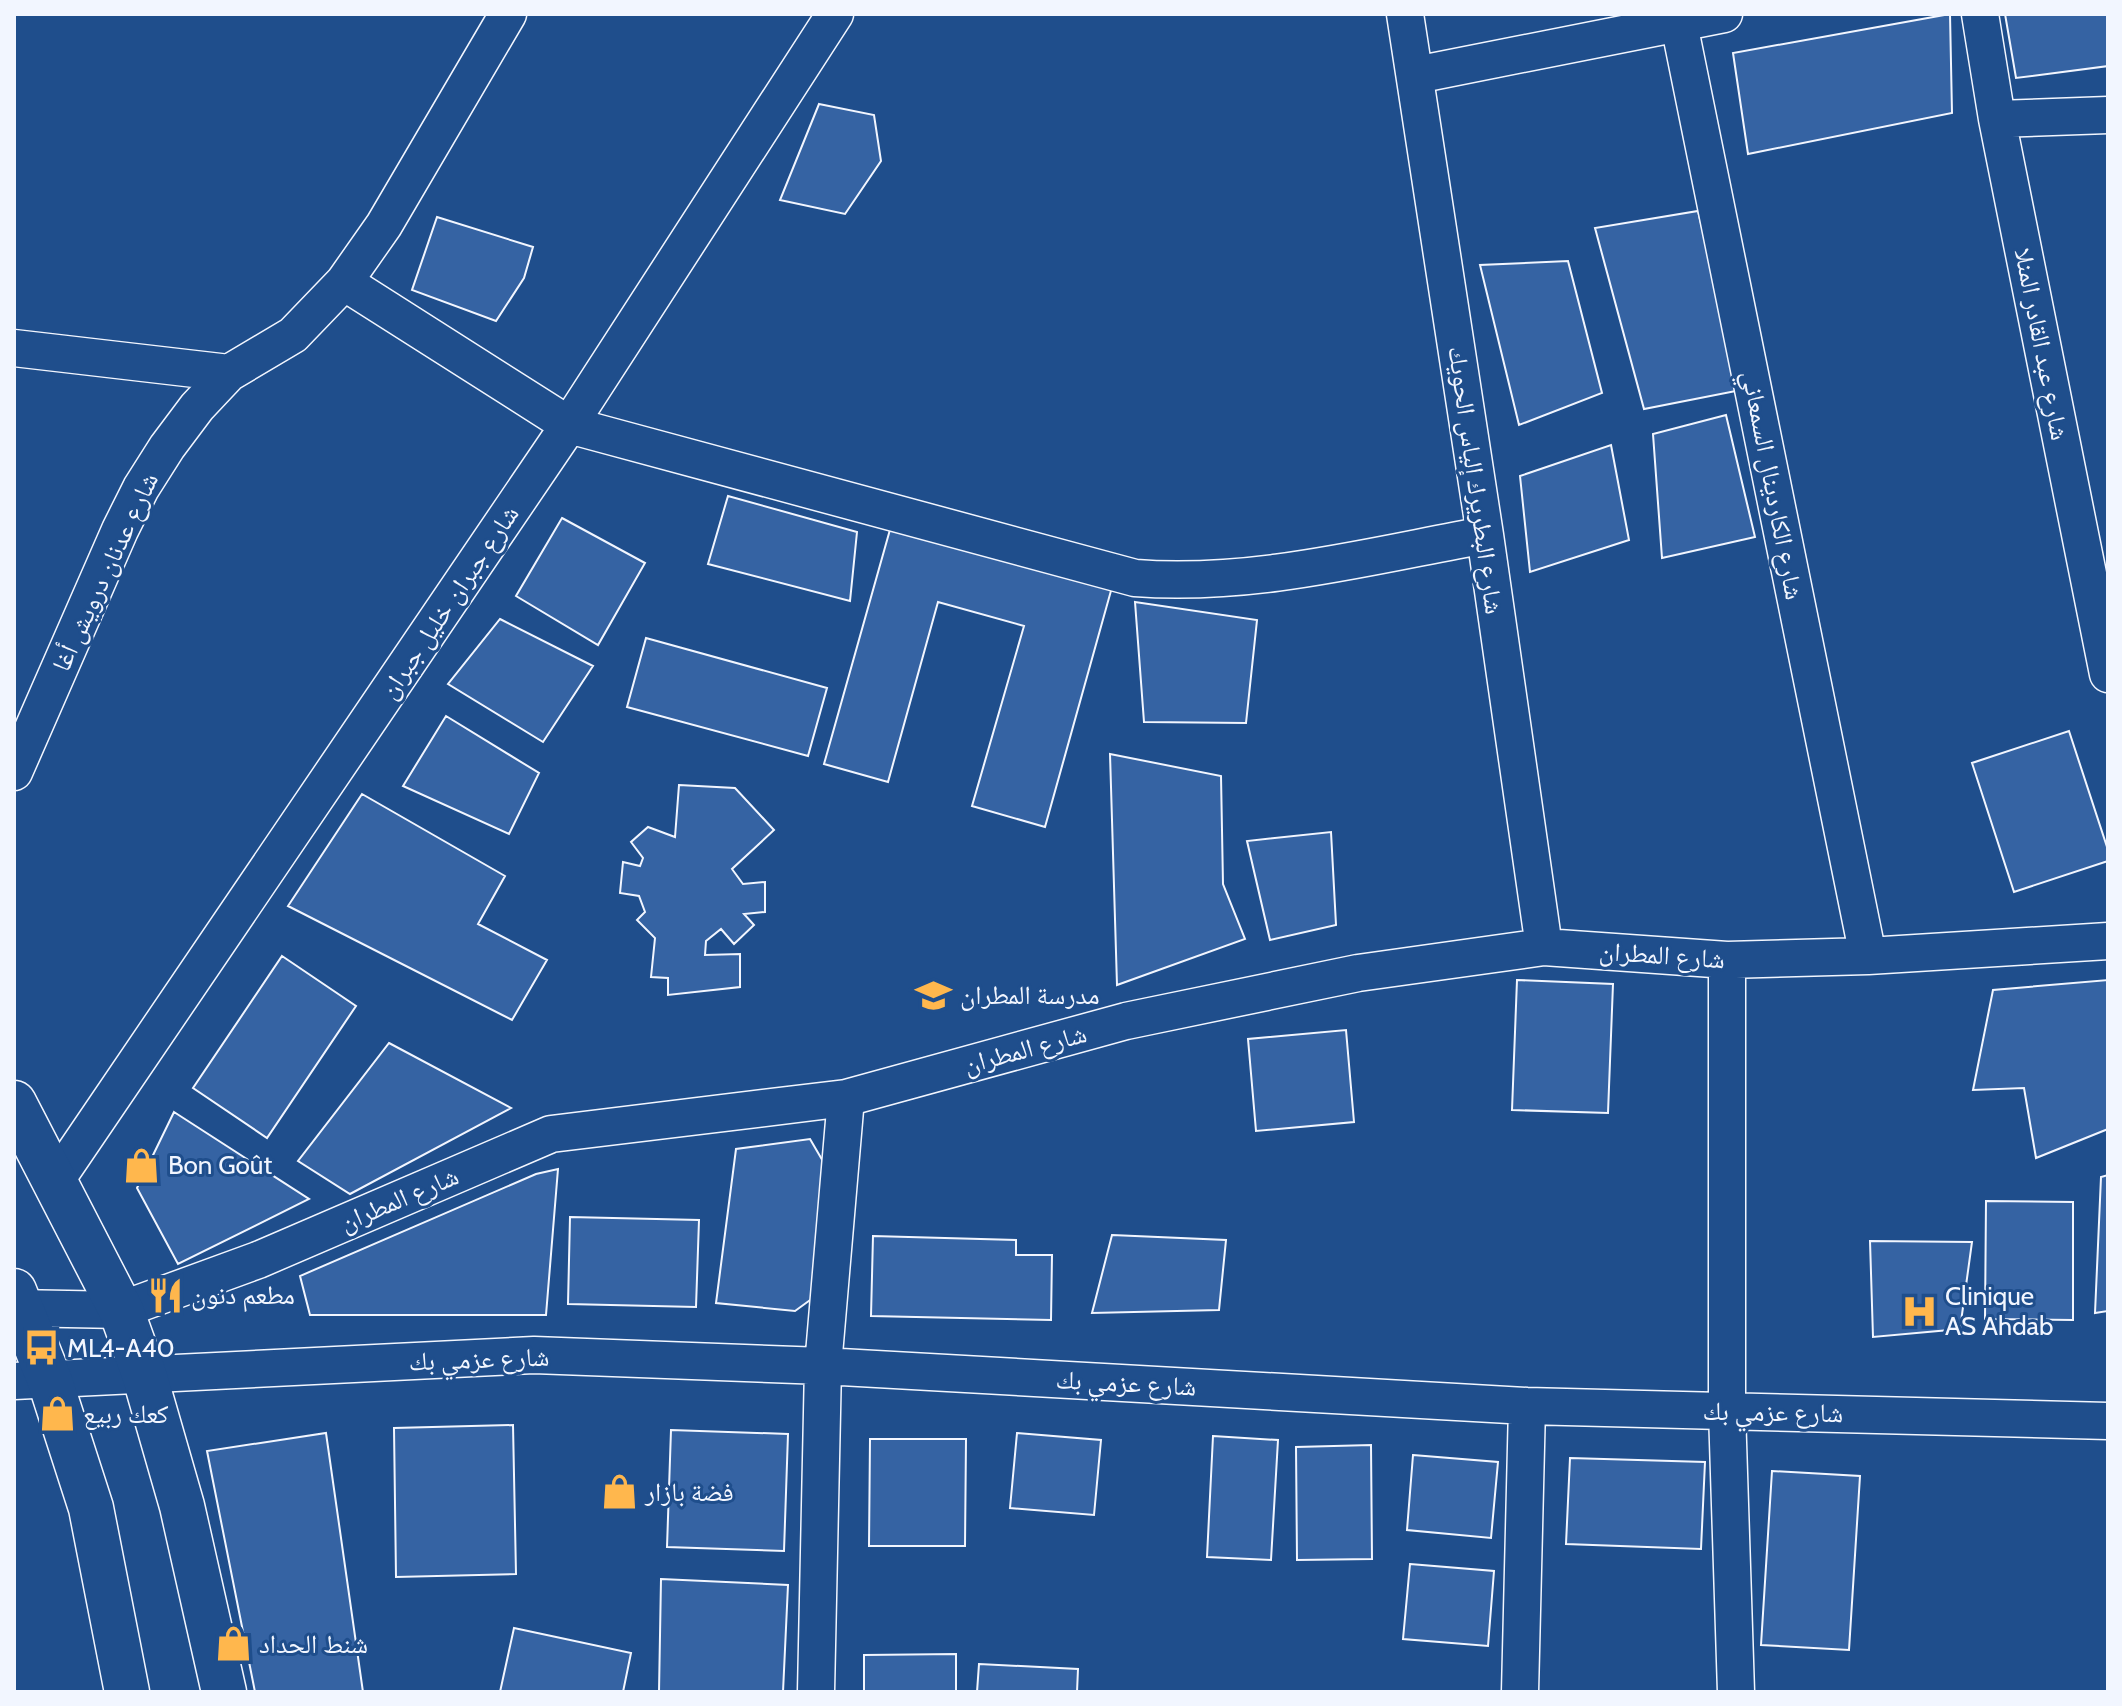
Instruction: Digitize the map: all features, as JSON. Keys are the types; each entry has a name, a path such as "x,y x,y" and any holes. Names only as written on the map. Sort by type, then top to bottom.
{"highway":[{"path":"14,1103 121,1310 144,1374 182,1506 224,1692"},
{"path":"17,1302 32,1381 91,1508 127,1692"}],"street":[{"name":"شارع عدنان درويش أغا","path":"14,772 141,488 197,407 229,373 293,335 344,282 384,225 508,14"},
{"name":"شارع جبران خليل جبران","path":"54,1183 569,425 835,14"},
{"name":"شارع البطريرك إلياس الحويك","path":"1405,14 1544,947"},
{"path":"1416,75 1678,18 1724,14"},
{"name":"شارع عبد القادر المنلا","path":"1980,14 1997,119 2108,674"},
{"name":"شارع الكاردينال السمعاني","path":"1678,18 1868,956"},
{"path":"1997,119 2108,115"},
{"path":"344,282 569,425 1135,578 1172,581 1288,572 1485,535"},
{"path":"14,348 229,373"},
{"name":"شارع المطران","path":"17,1302 121,1310 258,1260 551,1134 846,1098 1126,1021 1358,973 1544,947 1727,960 1868,956 2108,941"},
{"path":"1727,960 1727,1411 1736,1692"},
{"path":"816,1692 823,1366 846,1098"},
{"name":"شارع عزمي بك","path":"32,1381 534,1355 823,1366 1527,1406 2108,1421"},
{"path":"1520,1692 1527,1406"}],"building":[{"path":"1950,14 1952,113 1748,154 1733,53"},
{"path":"2005,14 2108,14 2108,66 2016,78"},
{"path":"819,104 874,115 881,161 845,214 780,200"},
{"path":"1698,211 1741,390 1644,409 1595,228"},
{"path":"437,217 533,247 524,278 496,321 412,290"},
{"path":"1568,261 1602,393 1519,425 1480,265"},
{"path":"1726,415 1755,537 1662,558 1653,434"},
{"path":"1611,445 1629,540 1530,572 1520,476"},
{"path":"728,496 857,532 850,601 708,564"},
{"path":"562,518 645,563 598,645 516,596"},
{"path":"893,519 1114,580 1045,827 972,806 1024,626 938,602 888,782 824,764"},
{"path":"1135,602 1257,620 1246,723 1144,722"},
{"path":"500,619 593,666 543,742 448,684"},
{"path":"646,638 827,688 808,756 627,707"},
{"path":"446,716 539,773 509,834 403,786"},
{"path":"2069,731 2108,850 2108,861 2014,892 1972,763"},
{"path":"1110,754 1221,776 1223,884 1245,939 1117,985"},
{"path":"679,785 735,788 774,830 732,869 743,884 765,882 765,912 744,914 754,925 734,944 721,929 706,941 705,955 740,954 740,987 668,995 668,978 651,977 655,938 637,920 645,912 639,896 620,893 623,862 640,866 643,858 631,842 648,827 675,837"},
{"path":"362,794 505,876 478,924 547,960 512,1020 288,906"},
{"path":"1331,832 1336,925 1270,940 1247,841"},
{"path":"282,956 356,1006 267,1138 193,1088"},
{"path":"1517,980 1613,984 1608,1113 1512,1110"},
{"path":"2108,980 2108,1129 2036,1158 2024,1088 1973,1090 1993,990"},
{"path":"1346,1030 1354,1122 1256,1131 1248,1039"},
{"path":"389,1043 511,1108 350,1194 298,1161"},
{"path":"174,1112 309,1199 178,1264 137,1188"},
{"path":"810,1139 824,1163 817,1295 795,1311 716,1303 736,1149"},
{"path":"558,1169 546,1315 310,1315 300,1276 536,1174"},
{"path":"2108,1175 2108,1311 2095,1313 2101,1177"},
{"path":"1986,1201 2073,1202 2073,1320 1985,1319"},
{"path":"570,1217 699,1220 696,1307 568,1304"},
{"path":"1112,1235 1226,1240 1219,1310 1092,1313"},
{"path":"873,1236 1016,1240 1016,1255 1052,1255 1051,1320 871,1316"},
{"path":"1870,1241 1972,1242 1960,1329 1873,1337"},
{"path":"513,1425 516,1574 396,1577 394,1428"},
{"path":"671,1430 788,1434 784,1551 667,1547"},
{"path":"326,1433 363,1692 255,1692 207,1451"},
{"path":"1017,1433 1101,1440 1094,1515 1010,1508"},
{"path":"1213,1436 1278,1440 1271,1560 1207,1557"},
{"path":"870,1439 966,1439 965,1546 869,1546"},
{"path":"1371,1445 1372,1559 1297,1560 1296,1447"},
{"path":"1413,1455 1498,1462 1491,1538 1407,1530"},
{"path":"1570,1458 1705,1462 1701,1549 1566,1544"},
{"path":"1772,1471 1860,1476 1849,1650 1761,1645"},
{"path":"1410,1564 1494,1571 1488,1646 1403,1639"},
{"path":"661,1579 788,1585 783,1692 659,1692"},
{"path":"514,1628 631,1653 623,1692 500,1692"},
{"path":"956,1654 956,1692 864,1692 864,1655"},
{"path":"979,1664 1078,1669 1077,1692 977,1692"}],"place":[{"name":"مدرسة المطران","path":"934,995"},
{"name":"Bon Goût","path":"142,1165"},
{"name":"مطعم دنون","path":"165,1295"},
{"name":"Clinique AS Ahdab","path":"1919,1311"},
{"name":"ML4-A40","path":"41,1348"},
{"name":"كعك ربيع","path":"57,1414"},
{"name":"فضة بازار","path":"619,1492"},
{"name":"شنط الحداد","path":"233,1644"}]}
